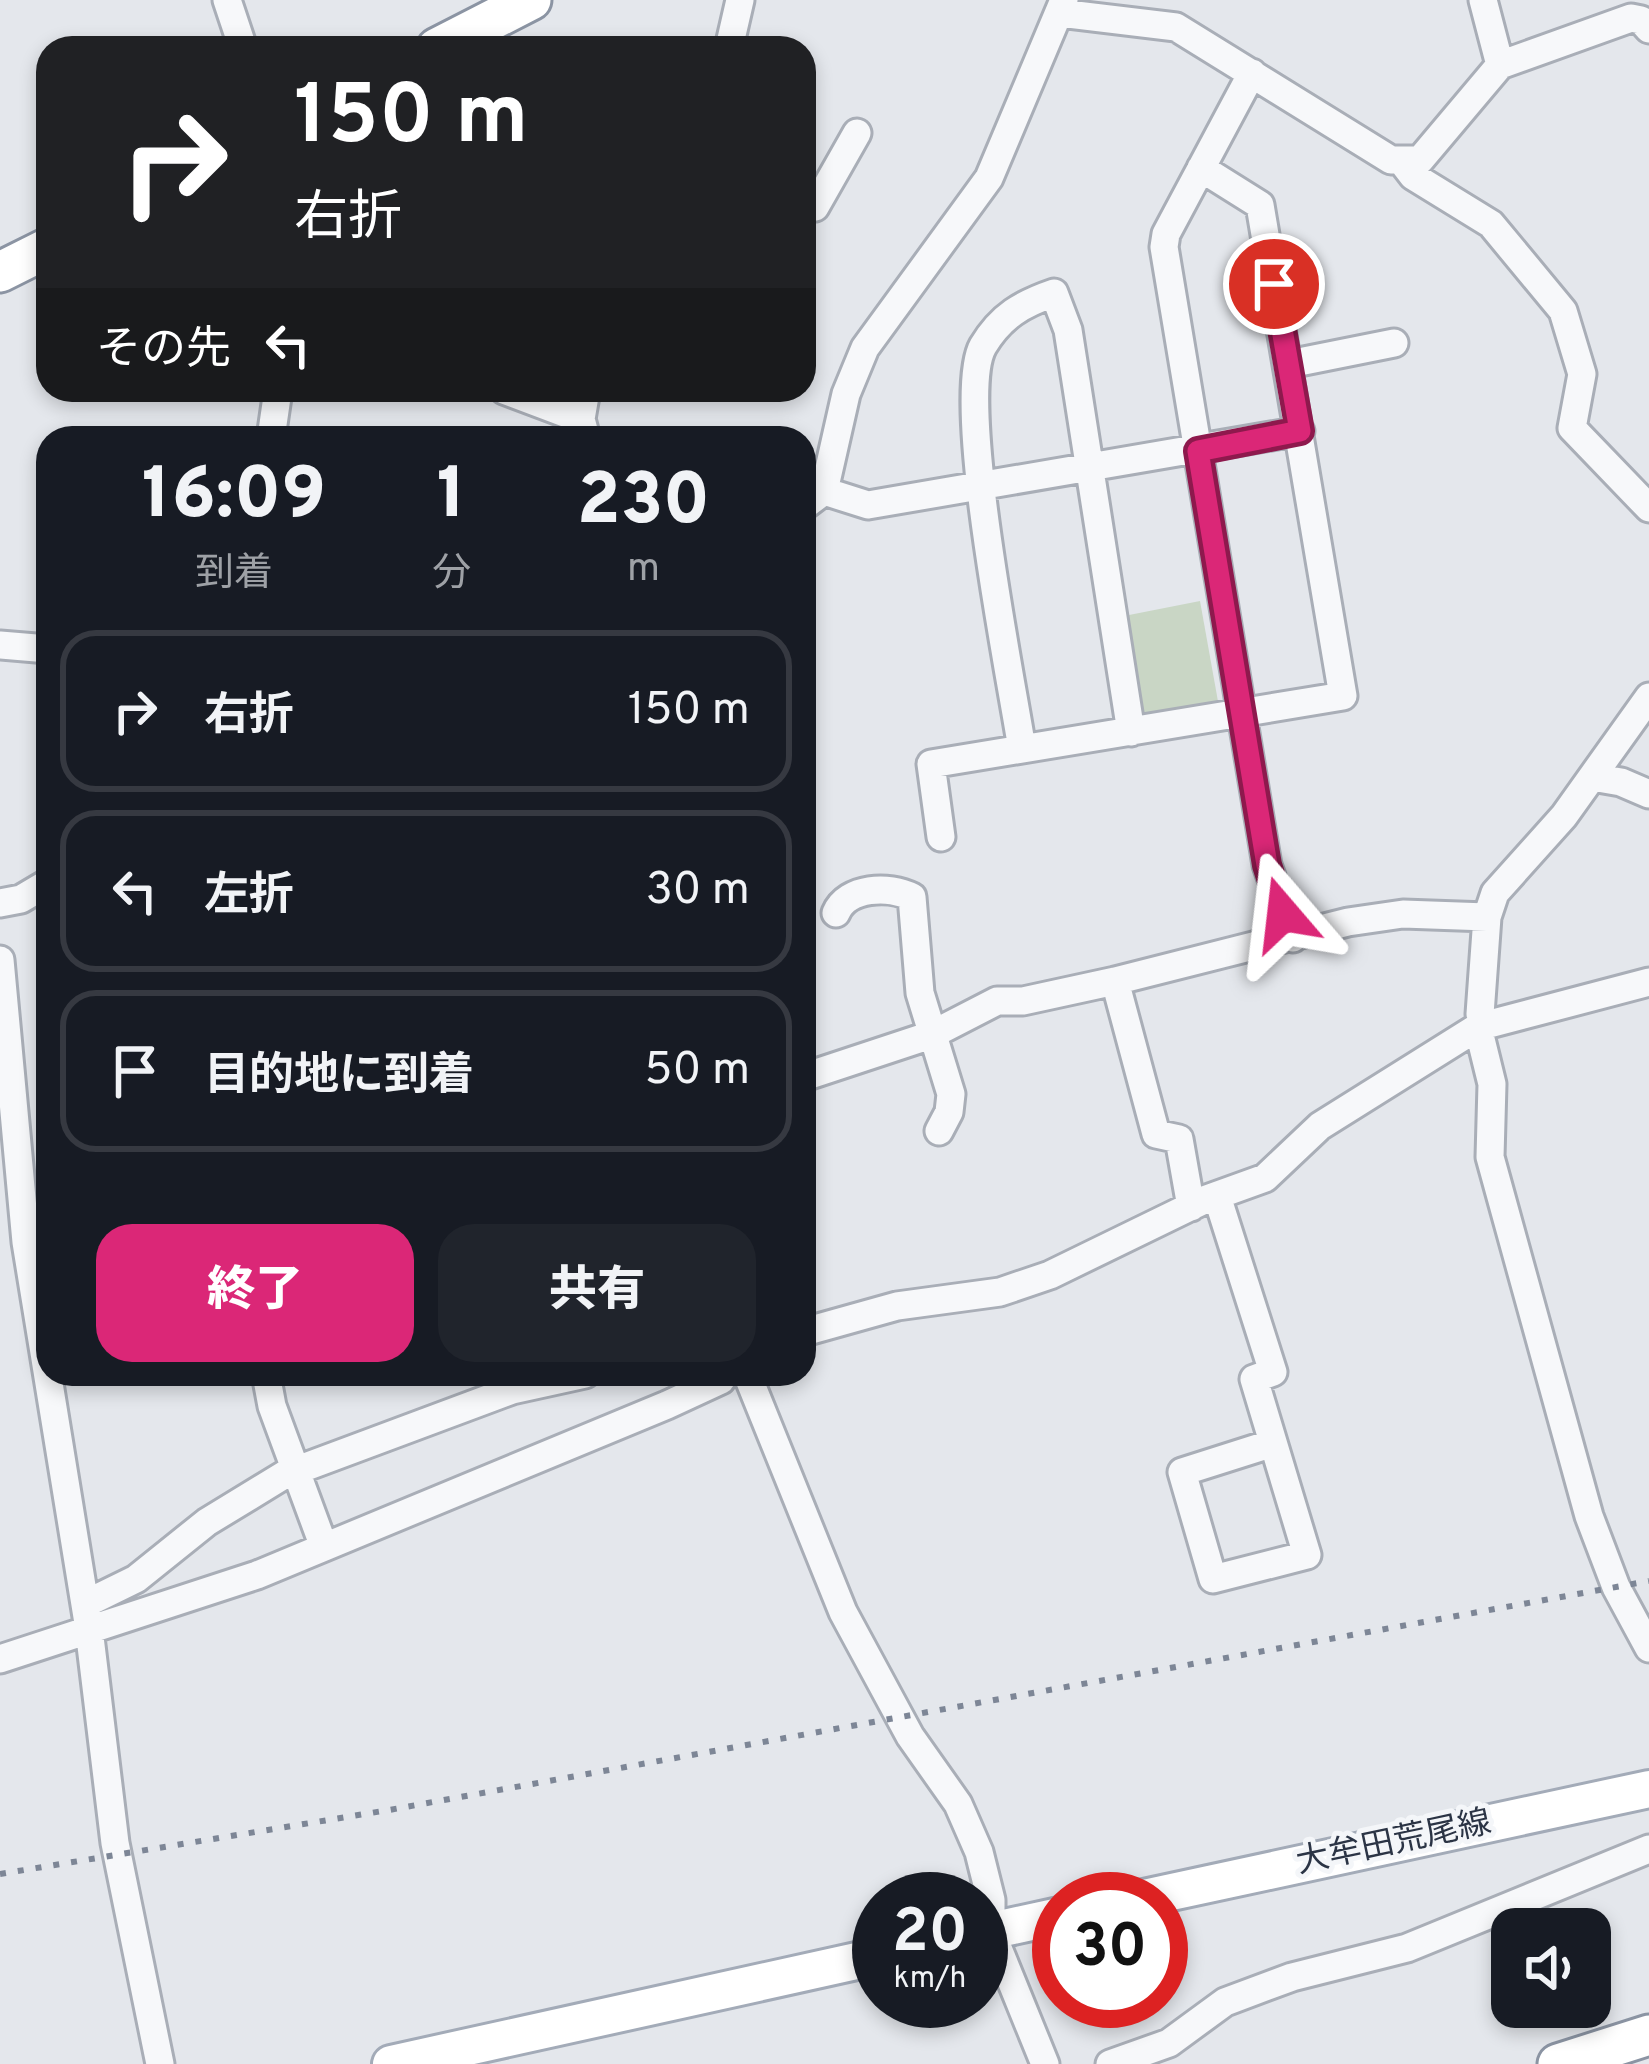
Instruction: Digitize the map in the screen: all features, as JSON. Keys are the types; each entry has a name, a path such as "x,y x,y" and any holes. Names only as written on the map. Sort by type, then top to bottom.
{"highway":[{"path":"460,36 531,0"},
{"path":"0,272 36,254"},
{"path":"1558,2064 1649,2036"}],"main road":[{"name":"大牟田荒尾線","path":"1188,1888 1649,1789"},
{"path":"391,2064 852,1962"}],"street":[{"path":"227,0 240,36"},
{"path":"732,36 740,0"},
{"path":"1483,0 1500,65"},
{"path":"816,493 865,348 989,178 1062,6 1176,27 1403,163 1420,160 1500,65 1631,18 1649,29"},
{"path":"1252,73 1166,234 1164,247 1267,865 1292,938"},
{"path":"816,190 857,133"},
{"path":"1403,163 1413,176 1491,224 1563,311 1582,374 1572,428 1649,508"},
{"path":"941,837 931,764 1343,696 1260,205 1201,168"},
{"path":"1022,749 976,454 975,370 982,347 1015,306 1054,293 1068,330 1131,731"},
{"path":"1289,364 1394,343"},
{"path":"528,402 578,426"},
{"path":"816,499 868,505 1300,431"},
{"path":"0,645 36,648"},
{"path":"1649,697 1564,816 1495,893 1487,917 1479,1020 1492,1084 1490,1157 1582,1493 1616,1587 1649,1648"},
{"path":"1592,777 1649,794"},
{"path":"0,903 36,890"},
{"path":"836,913 854,893 899,890 912,897 920,993 951,1094 950,1112 939,1131"},
{"path":"816,1073 932,1035 997,1000 1023,1001 1115,981 1348,922 1403,914 1487,917"},
{"path":"0,960 25,1235 36,1303"},
{"path":"1115,981 1156,1134 1179,1139 1274,1372 1255,1379 1274,1443 1307,1555 1213,1580 1182,1472 1274,1443"},
{"path":"816,1329 897,1306 1000,1292 1102,1253 1264,1178 1343,1110 1479,1020 1649,982"},
{"path":"50,1386 87,1616 115,1843 160,2064"},
{"path":"268,1386 324,1547"},
{"path":"0,1659 87,1616 220,1513 295,1471 530,1386"},
{"path":"87,1616 168,1607 324,1547 703,1386"},
{"path":"732,1386 843,1612 910,1736 965,1820 984,1872"},
{"path":"1110,2064 1169,2043 1225,2002 1292,1977 1407,1948 1649,1850"},
{"path":"1008,1981 1045,2064"}],"green space":[{"path":"1200,601 1219,707 1143,720 1124,616"}],"railway":[{"path":"0,1874 389,1810 1649,1581"}],"route":[{"path":"1274,284 1300,431 1198,451 1267,865 1283,914"}]}
